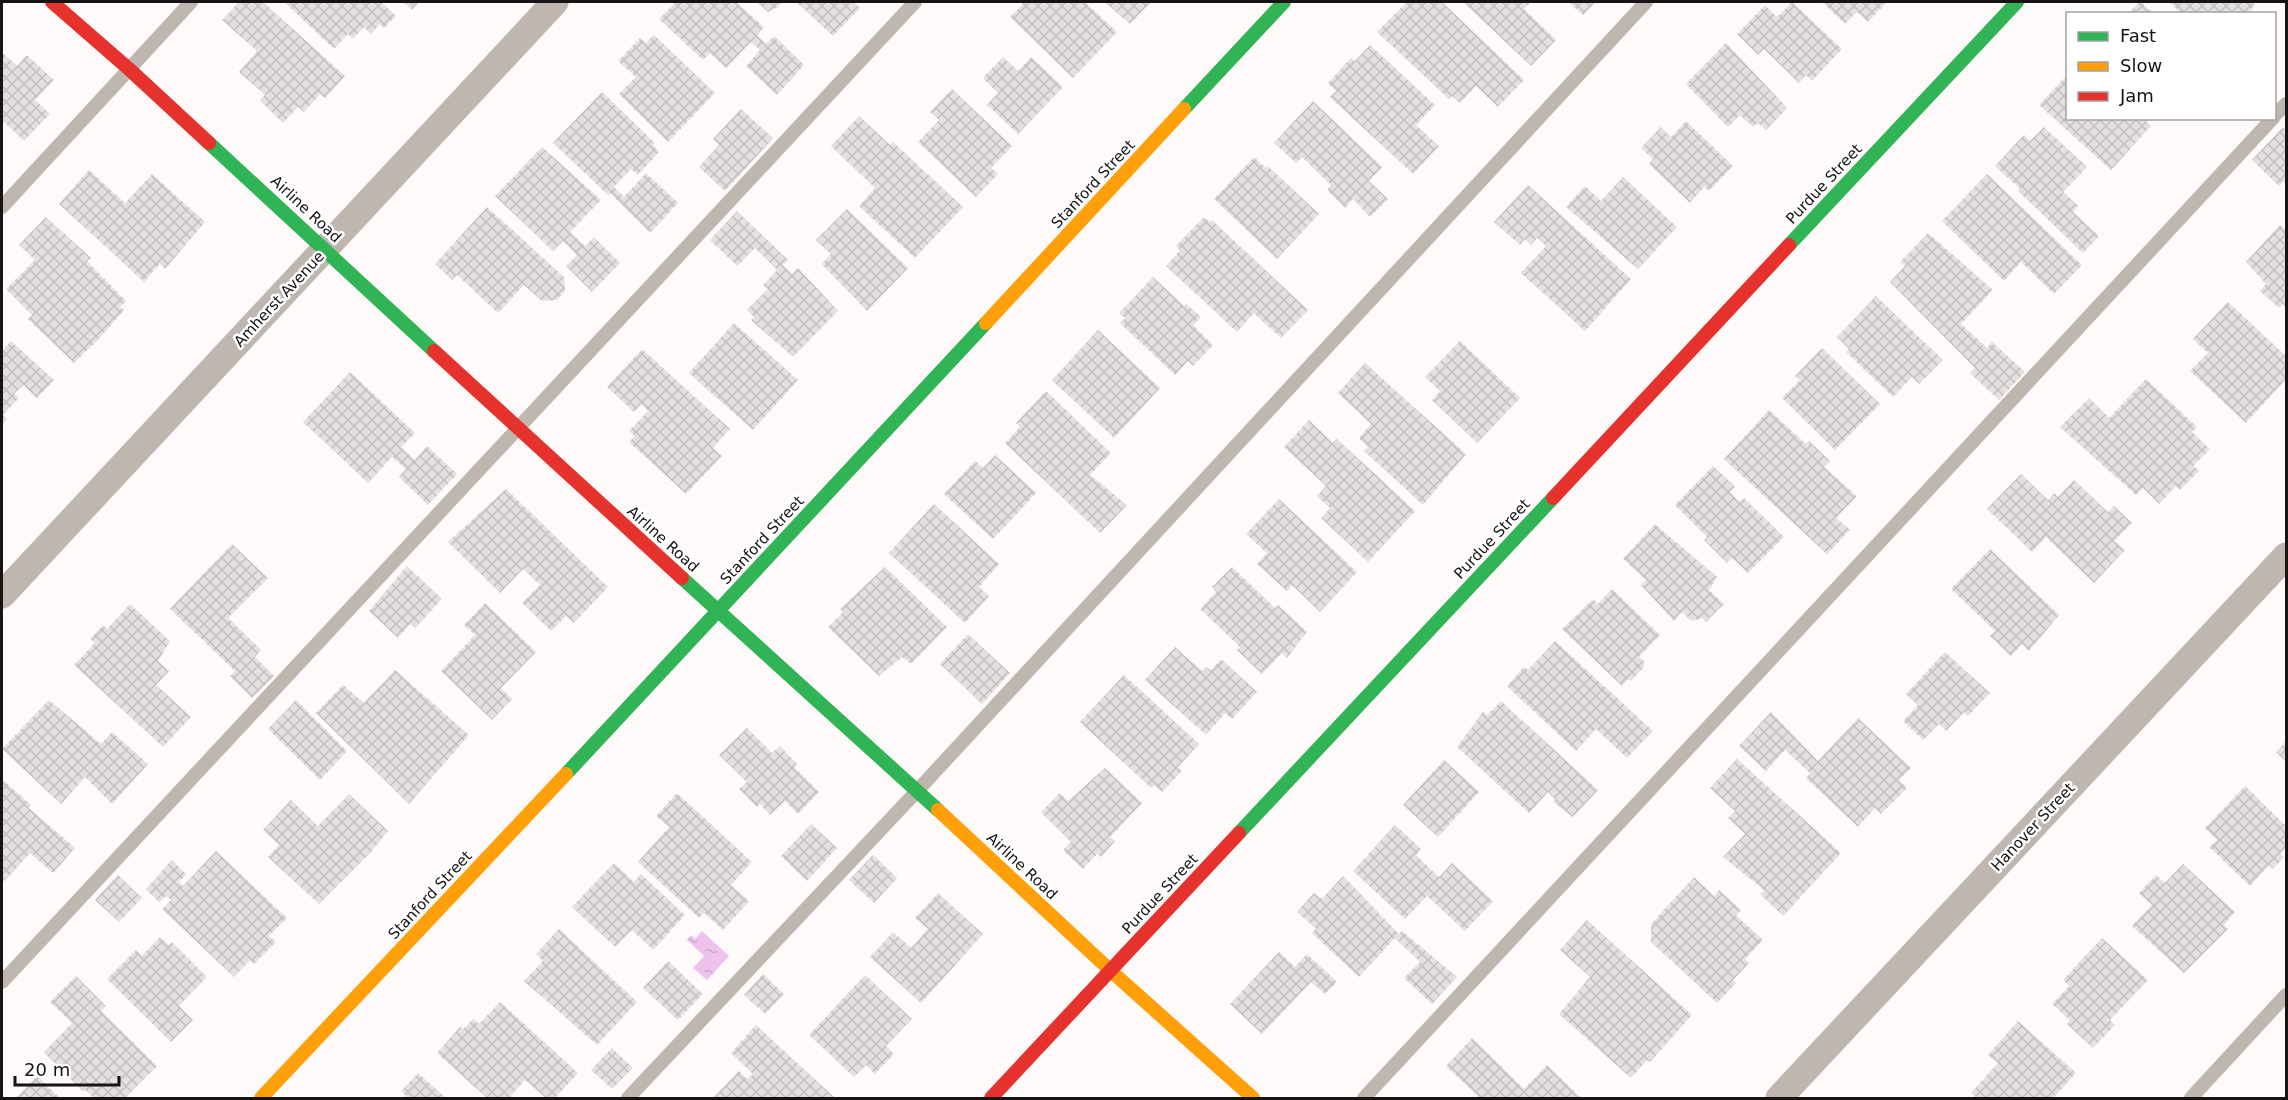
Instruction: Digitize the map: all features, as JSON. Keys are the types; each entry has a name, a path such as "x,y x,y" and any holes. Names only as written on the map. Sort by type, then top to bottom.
{"street":[{"name":"Airline Road","path":"52,2 129,69 518,429 1253,1098"},
{"name":"Amherst Avenue","path":"2,595 555,2"},
{"name":"Stanford Street","path":"261,1098 718,612 1284,2"},
{"name":"Purdue Street","path":"991,1098 2017,2"},
{"name":"Hanover Street","path":"1779,1098 2286,556"}],"lane":[{"path":"2,207 191,2"},
{"path":"2,982 915,2"},
{"path":"628,1098 917,791 1646,2"},
{"path":"1364,1098 2271,120"},
{"path":"2191,1098 2286,995"}],"water":[{"path":"702,931 729,956 707,980 693,968 704,956 687,940 691,935 695,939"}],"building":[{"path":"239,2 263,2 345,76 325,98 320,94 304,112 298,107 283,123 260,101 265,95 239,72 257,51 222,20"},
{"path":"284,2 381,2 396,16 384,28 380,24 371,34 364,27 353,39 348,34 334,49"},
{"path":"403,2 419,2 412,10"},
{"path":"676,2 736,2 764,27 757,35 766,44 774,36 804,65 777,95 746,66 760,50 751,42 726,68 710,53 703,60 659,19"},
{"path":"757,2 783,2 768,12"},
{"path":"796,2 853,2 860,8 833,36"},
{"path":"1020,2 1085,2 1117,32 1073,78 1010,17 1023,4"},
{"path":"1105,2 1151,2 1130,24"},
{"path":"1407,2 1442,2 1524,80 1498,107 1476,86 1460,103 1452,96 1449,99 1377,32"},
{"path":"1463,2 1531,2 1524,9 1556,40 1531,66"},
{"path":"1568,2 1596,2 1583,15"},
{"path":"1792,2 1842,49 1812,81 1806,75 1799,83 1764,49 1758,55 1737,34 1765,5 1777,17"},
{"path":"1822,2 1887,2 1868,22 1857,12 1845,24"},
{"path":"2141,2 2152,12 2130,12"},
{"path":"2169,2 2252,2 2255,5 2250,12 2180,12"},
{"path":"654,35 715,93 668,142 619,94 636,77 618,61 640,38 646,43"},
{"path":"1726,43 1787,108 1766,130 1758,123 1753,127 1740,115 1728,127 1686,84"},
{"path":"1370,45 1435,105 1416,125 1439,146 1413,174 1330,97 1336,91 1328,83 1351,58 1355,61"},
{"path":"2,52 17,66 27,55 54,80 35,100 50,114 24,141 4,122 2,124"},
{"path":"1003,57 1018,71 1031,57 1063,87 1018,134 987,105 998,93 983,78"},
{"path":"2066,76 2066,120 2145,120 2151,126 2111,170 2039,105"},
{"path":"952,89 1012,146 991,168 998,174 976,197 918,142 939,120 930,112"},
{"path":"602,92 655,143 653,145 659,152 638,175 631,169 614,187 624,197 646,173 678,203 650,233 610,193 608,195 553,143"},
{"path":"1313,101 1382,167 1369,181 1388,199 1370,217 1353,199 1345,208 1327,190 1331,185 1302,157 1296,163 1274,143"},
{"path":"741,109 773,138 725,191 699,167 719,145 713,139"},
{"path":"859,116 890,145 893,142 963,207 915,258 859,206 875,188 831,146"},
{"path":"1686,121 1733,166 1709,191 1704,187 1690,203 1649,164 1653,159 1641,148 1661,127 1671,137"},
{"path":"2044,127 2087,167 2063,192 2078,206 2073,212 2099,236 2083,253 1995,166 2024,135 2030,141"},
{"path":"2283,127 2286,131 2286,184 2283,181 2279,186 2252,160"},
{"path":"542,147 601,200 570,232 585,246 594,237 620,263 592,292 566,266 577,255 563,241 553,251 495,196"},
{"path":"1254,157 1266,168 1268,166 1319,214 1277,259 1214,199"},
{"path":"89,170 125,203 152,174 205,222 165,269 160,264 144,282 59,204"},
{"path":"1987,174 2082,265 2054,294 2021,262 2004,281 1942,221"},
{"path":"1623,177 1677,227 1638,269 1566,207 1585,186 1601,201"},
{"path":"1528,185 1631,279 1585,331 1521,273 1546,246 1537,238 1531,245 1525,239 1520,245 1494,222"},
{"path":"487,207 564,277 565,291 557,300 542,301 524,285 498,313 457,275 452,280 435,264"},
{"path":"847,209 908,268 867,311 822,264 831,254 816,240"},
{"path":"737,211 788,260 783,265 792,274 798,268 838,311 793,357 751,320 754,317 747,310 768,289 763,285 777,270 755,248 737,266 710,240"},
{"path":"46,217 91,258 87,261 126,301 120,307 124,310 74,363 28,319 32,315 6,289 35,260 19,245"},
{"path":"1204,217 1210,222 1212,220 1308,310 1281,338 1254,313 1237,332 1166,266 1180,250 1176,246"},
{"path":"2280,225 2286,230 2286,307 2283,304 2279,308 2260,291 2266,284 2246,262"},
{"path":"1928,233 1993,290 1961,324 1987,348 1992,342 2025,372 1999,400 1970,373 1975,368 1890,282 1905,266 1900,262"},
{"path":"1153,277 1184,306 1186,304 1201,317 1193,325 1213,345 1193,366 1188,361 1175,375 1120,323 1125,318 1119,313"},
{"path":"1876,296 1943,360 1919,384 1912,377 1893,397 1846,352 1849,349 1837,337"},
{"path":"2228,302 2286,356 2286,379 2246,423 2190,371 2208,353 2193,339"},
{"path":"734,323 798,380 753,430 689,373"},
{"path":"1098,330 1160,388 1114,438 1052,380"},
{"path":"11,341 54,380 37,398 23,385 14,394 19,398 3,415 7,419 2,425 2,351"},
{"path":"1460,341 1520,398 1477,443 1432,400 1440,391 1425,377"},
{"path":"1822,348 1880,404 1835,450 1782,398 1800,380 1795,376"},
{"path":"642,349 730,429 713,448 722,456 686,494 629,442 635,436 629,431 648,411 641,404 634,412 607,387"},
{"path":"1365,363 1466,454 1423,505 1364,451 1368,447 1359,438 1371,424 1338,393"},
{"path":"350,372 415,433 401,447 415,460 427,446 457,474 428,505 399,477 406,469 392,457 368,483 303,422"},
{"path":"2146,379 2197,427 2192,432 2210,449 2193,466 2199,471 2180,490 2176,486 2159,504 2143,488 2136,495 2060,427 2089,398 2109,418"},
{"path":"1046,391 1111,453 1090,475 1127,505 1100,533 1005,443 1020,427 1016,423"},
{"path":"1769,410 1806,444 1809,441 1830,461 1824,467 1857,496 1836,518 1850,530 1827,554 1724,459"},
{"path":"1309,420 1333,443 1337,439 1415,511 1368,562 1321,518 1330,508 1317,496 1326,486 1284,447"},
{"path":"995,455 1036,493 993,539 944,494 975,461 983,468"},
{"path":"1713,466 1735,487 1730,492 1739,502 1744,498 1784,537 1748,573 1732,558 1727,563 1704,540 1707,537 1675,505"},
{"path":"2021,474 2048,500 2054,493 2058,497 2074,480 2108,512 2114,506 2132,523 2114,541 2125,550 2094,583 2046,537 2032,552 1987,509"},
{"path":"506,489 608,587 574,623 566,616 551,631 522,603 540,585 523,569 500,593 448,542"},
{"path":"1279,499 1357,572 1320,612 1292,585 1287,591 1257,564 1267,553 1246,534"},
{"path":"934,504 999,564 979,587 989,596 965,623 889,553"},
{"path":"1655,524 1717,577 1709,590 1724,604 1706,622 1702,618 1691,621 1682,612 1674,621 1641,585 1646,580 1623,559"},
{"path":"232,544 268,578 228,618 261,650 255,657 274,676 252,698 230,676 235,671 170,609"},
{"path":"1990,549 2059,615 2029,651 2022,644 2011,656 1990,636 1995,631 1951,589"},
{"path":"407,566 442,599 415,628 410,624 398,638 369,611"},
{"path":"885,567 947,627 911,664 902,657 879,676 828,627 843,612 840,609"},
{"path":"1232,567 1275,608 1278,605 1307,632 1287,658 1282,653 1262,674 1237,650 1240,647 1200,609 1216,592 1212,587"},
{"path":"1612,589 1660,635 1639,657 1645,662 1643,668 1631,681 1628,679 1622,686 1562,629 1593,599 1598,604"},
{"path":"485,603 536,652 501,688 512,699 492,720 441,671 475,635 464,625"},
{"path":"130,604 170,641 158,661 169,671 156,685 191,717 163,747 74,665 95,643 90,639 103,625 107,629"},
{"path":"968,634 1010,673 982,704 940,664"},
{"path":"1555,641 1653,731 1627,758 1596,729 1576,751 1507,686 1524,667 1528,670"},
{"path":"1175,647 1202,671 1206,667 1211,670 1221,659 1257,692 1232,719 1225,713 1206,735 1145,680"},
{"path":"1945,652 1990,693 1968,716 1964,712 1946,731 1939,724 1923,740 1903,721 1918,705 1906,694"},
{"path":"395,670 469,735 409,804 316,713 343,685 364,703"},
{"path":"1124,675 1199,744 1178,767 1182,771 1162,792 1154,785 1151,788 1080,722"},
{"path":"49,700 101,744 112,732 148,764 112,804 85,777 61,804 2,749"},
{"path":"296,700 347,751 320,780 268,729"},
{"path":"1501,701 1598,790 1573,817 1553,802 1555,799 1548,792 1529,813 1457,747 1483,712 1487,715"},
{"path":"1771,712 1818,761 1858,718 1911,768 1899,780 1907,788 1881,814 1875,808 1858,827 1806,778 1810,773 1785,750 1766,771 1739,746"},
{"path":"747,728 772,753 780,746 797,764 794,767 819,792 798,814 785,801 770,815 760,804 757,807 739,789 747,782 719,755"},
{"path":"2286,741 2286,762 2276,752"},
{"path":"1737,759 1841,853 1783,916 1760,894 1764,890 1723,857 1745,834 1728,818 1735,811 1710,788"},
{"path":"1444,760 1479,792 1438,837 1403,805"},
{"path":"1105,768 1142,803 1110,837 1115,841 1101,857 1097,854 1083,869 1063,850 1071,842 1041,812 1060,793 1068,801"},
{"path":"2,779 31,805 29,808 75,848 53,873 30,853 5,881 2,878"},
{"path":"2245,786 2286,826 2286,847 2280,854 2284,857 2273,869 2269,865 2250,886 2209,847 2217,840 2205,828"},
{"path":"677,793 752,862 731,885 749,901 723,930 704,913 699,918 638,862 669,827 656,816"},
{"path":"349,794 388,831 371,852 319,904 268,857 279,845 263,830 291,800 318,826"},
{"path":"811,824 837,848 807,881 781,856"},
{"path":"1395,825 1421,849 1416,855 1439,877 1452,863 1493,901 1465,931 1427,896 1405,919 1353,871"},
{"path":"216,851 287,918 269,936 276,942 254,964 250,960 234,977 162,909 171,900 166,896 159,902 146,889 172,860 186,874 179,882 183,886"},
{"path":"873,855 897,878 874,903 849,880"},
{"path":"614,863 634,882 641,874 685,915 653,950 632,930 615,947 572,907"},
{"path":"2183,864 2235,912 2224,925 2228,929 2184,973 2132,926 2152,905 2139,893 2156,875 2165,883"},
{"path":"118,875 142,898 119,922 95,900"},
{"path":"1343,876 1399,934 1402,931 1457,977 1432,1004 1404,978 1420,962 1395,938 1359,977 1312,933 1316,929 1297,912 1314,893 1322,899"},
{"path":"1694,877 1714,896 1719,890 1741,910 1736,915 1763,940 1745,959 1749,963 1733,980 1736,983 1717,1003 1651,942 1651,924"},
{"path":"938,893 983,934 921,1003 870,957 893,932 911,948 928,929 915,918"},
{"path":"1587,920 1692,1015 1650,1062 1647,1060 1631,1078 1559,1014 1590,977 1560,950"},
{"path":"559,929 637,1002 597,1045 524,981 543,961 536,954"},
{"path":"160,937 169,945 172,942 207,977 179,1006 193,1020 171,1042 107,979 136,950 142,956"},
{"path":"2102,938 2148,980 2110,1020 2115,1025 2093,1048 2067,1024 2070,1020 2052,1004 2069,986 2063,980"},
{"path":"1279,952 1295,967 1307,954 1337,982 1325,994 1311,982 1262,1034 1230,1004"},
{"path":"668,961 703,994 678,1020 643,988"},
{"path":"763,974 784,994 765,1014 744,995"},
{"path":"865,975 912,1019 886,1046 894,1054 875,1074 866,1065 854,1077 809,1035"},
{"path":"76,976 106,1006 101,1011 157,1066 125,1098 94,1098 85,1090 83,1091 44,1052 72,1023 50,1002"},
{"path":"500,1002 578,1073 555,1098 546,1098 525,1080 509,1098 487,1098 437,1053 460,1027 463,1029 473,1019 479,1024"},
{"path":"2018,1021 2076,1073 2053,1098 1977,1098 1971,1093 1998,1063 1988,1055"},
{"path":"756,1025 835,1098 713,1098 739,1071 747,1079 753,1074 731,1053"},
{"path":"1472,1038 1524,1089 1547,1065 1581,1098 1480,1098 1446,1066"},
{"path":"612,1048 633,1068 612,1089 591,1070"},
{"path":"418,1073 446,1098 405,1098 407,1097 401,1091"},
{"path":"37,1076 60,1098 16,1098"}],"traffic: fast":[{"path":"1184,109 1284,2"},
{"path":"1789,245 2017,2"},
{"path":"209,143 434,351"},
{"path":"566,774 986,323"},
{"path":"1239,833 1553,498"},
{"path":"682,578 938,810"}],"traffic: slow":[{"path":"986,323 1184,109"},
{"path":"261,1098 566,774"},
{"path":"938,810 1111,971 1253,1098"}],"traffic: jam":[{"path":"52,2 209,143"},
{"path":"1553,498 1789,245"},
{"path":"434,351 682,578"},
{"path":"991,1098 1239,833"}]}
